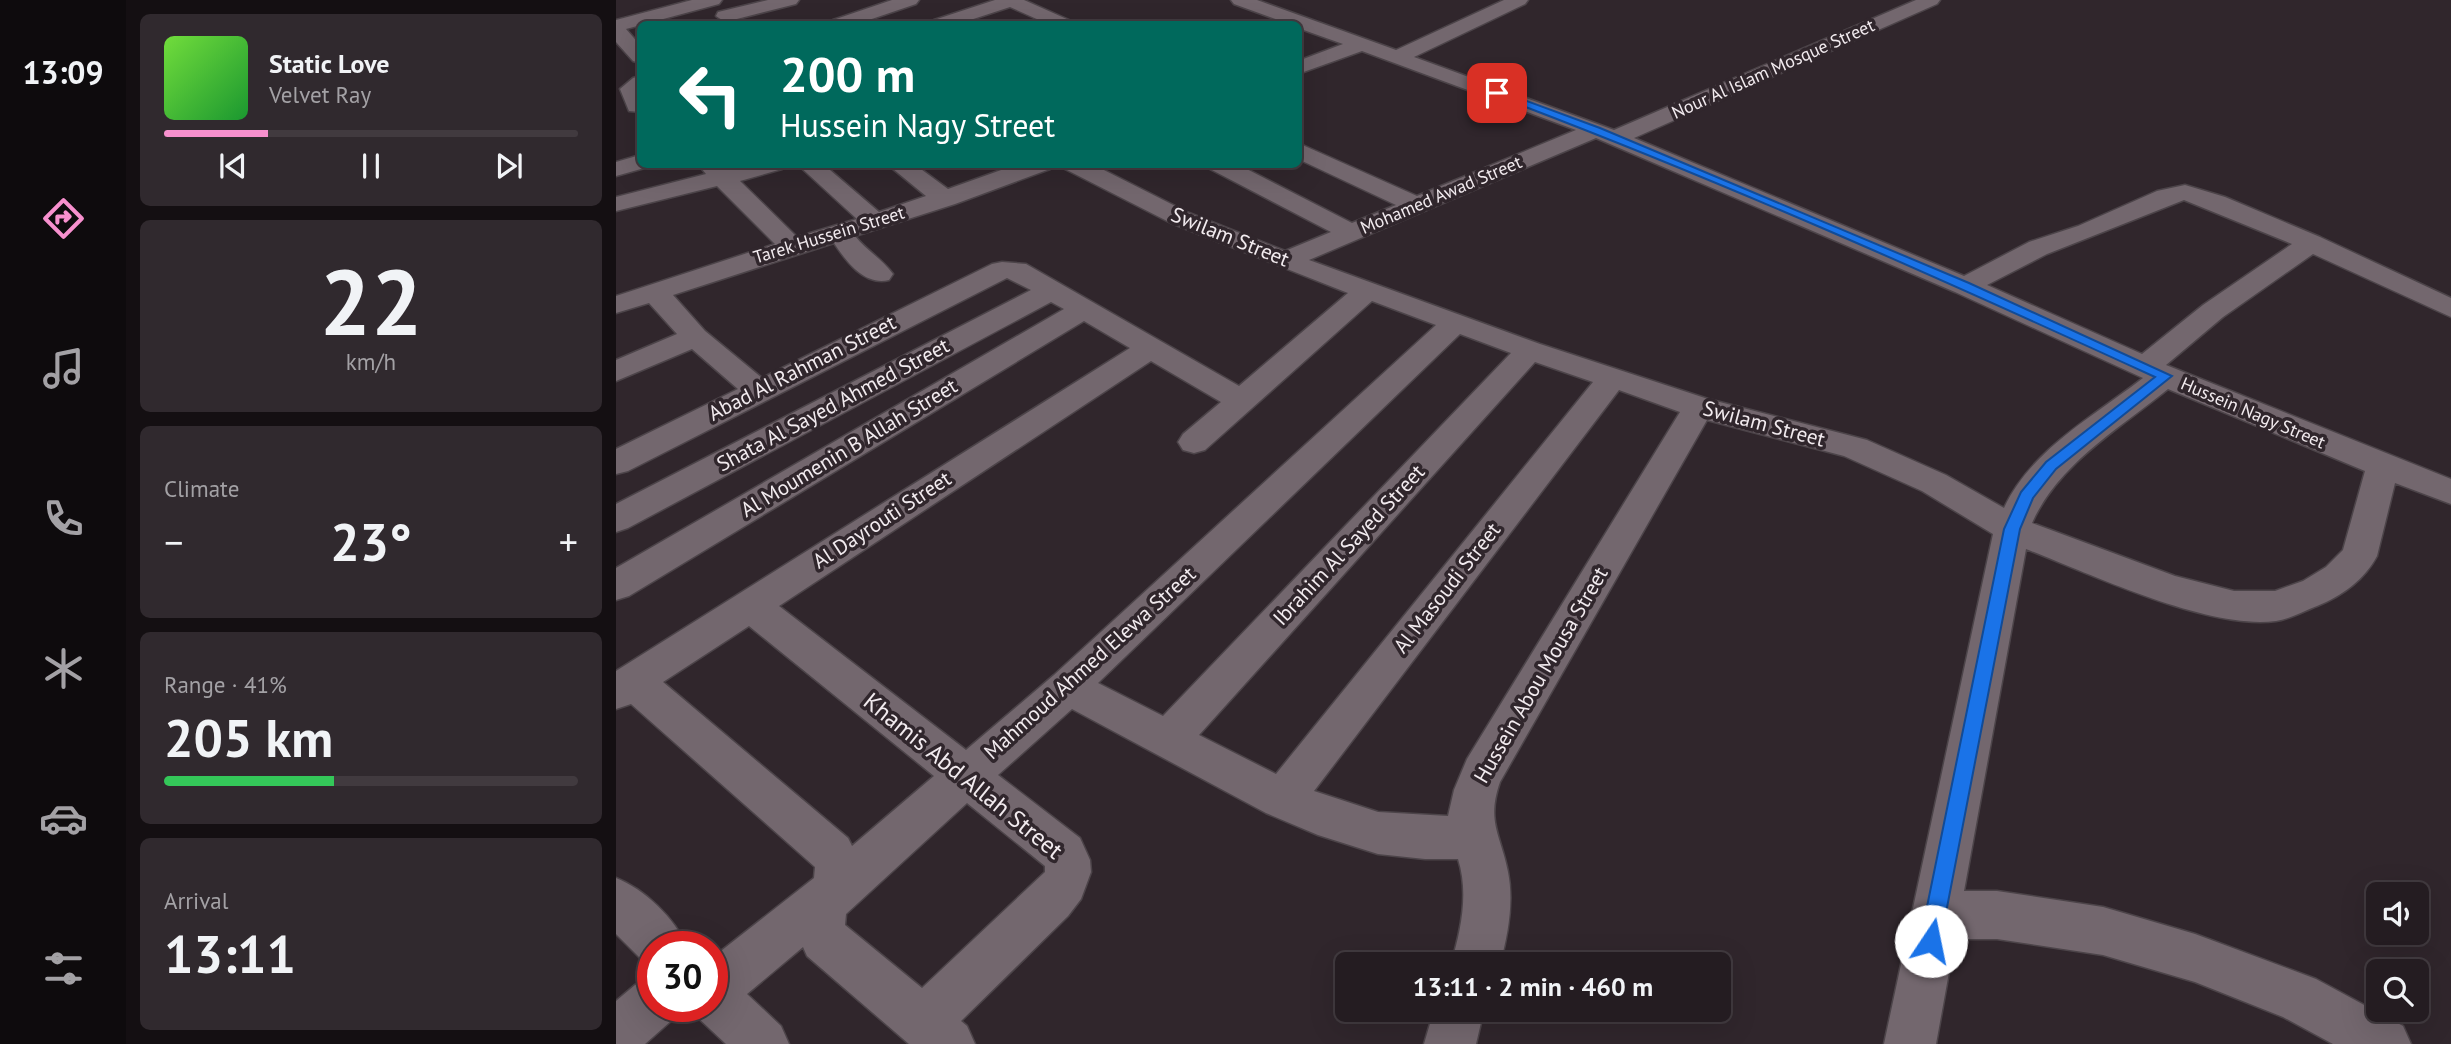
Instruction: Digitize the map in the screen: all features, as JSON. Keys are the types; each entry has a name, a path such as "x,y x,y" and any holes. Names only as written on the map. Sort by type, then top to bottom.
{"street":[{"path":"640,21 713,0"},
{"path":"726,16 790,0"},
{"path":"957,21 1012,0 1056,21"},
{"name":"Hussein Nagy Street","path":"1240,0 1297,20"},
{"path":"1398,57 1519,0"},
{"name":"Nour Al Islam Mosque Street","path":"1605,134 1931,0"},
{"path":"849,21 908,1 948,21"},
{"path":"637,22 616,28 637,53"},
{"name":"Hussein Nagy Street","path":"1302,22 1605,134 1965,285 2155,371 2384,467 2451,492"},
{"path":"1302,67 1363,44"},
{"path":"616,75 637,70"},
{"path":"631,108 631,89 637,84"},
{"name":"Mohamed Awad Street","path":"1285,260 1416,205 1605,134"},
{"path":"1302,152 1416,205"},
{"path":"616,169 637,163"},
{"path":"616,204 717,174 751,168"},
{"path":"813,168 875,221"},
{"path":"903,168 946,199"},
{"name":"Tarek Hussein Street","path":"616,304 791,246 946,199 998,171 1017,168"},
{"name":"Swilam Street","path":"1081,168 1180,218 1285,260 1530,350 1699,407 1855,448 1934,483 2012,529 2169,589 2234,606 2277,606 2316,592 2339,577 2359,556 2384,467"},
{"path":"1227,168 1351,232"},
{"path":"717,174 791,246"},
{"path":"1965,285 2038,248 2087,231 2176,192 2196,194 2311,243 2451,309"},
{"path":"616,229 669,211 670,208 658,193"},
{"path":"839,232 855,254 879,274"},
{"path":"1910,1044 2012,529 2026,496 2051,466 2155,371 2213,310 2311,243"},
{"name":"Abad Al Rahman Street","path":"616,463 988,274 1016,270 1051,291"},
{"path":"1194,442 1368,290"},
{"path":"654,291 695,337 757,390"},
{"path":"1051,291 1243,401"},
{"name":"Shata Al Sayed Ahmed Street","path":"616,519 1051,291"},
{"name":"Al Moumenin B Allah Street","path":"616,586 1083,310"},
{"name":"Mahmoud Ahmed Elewa Street","path":"728,980 831,894 1068,687 1455,323"},
{"path":"616,371 695,337"},
{"name":"Al Dayrouti Street","path":"624,687 1149,349"},
{"name":"Ibrahim Al Sayed Street","path":"1169,739 1530,350"},
{"name":"Al Masoudi Street","path":"1282,799 1612,378"},
{"name":"Hussein Abou Mousa Street","path":"1479,952 1487,903 1485,871 1473,837 1470,802 1482,773 1699,407"},
{"name":"Khamis Abd Allah Street","path":"750,605 1064,853 1070,867 1065,885 936,1033"},
{"path":"624,687 832,853 839,863 838,877 822,908 818,925 824,939 936,1033"},
{"path":"1068,687 1282,799 1334,820 1378,833 1425,838 1473,837"},
{"path":"616,901 647,931"},
{"path":"1936,915 1997,915 2103,931 2195,958 2298,997 2385,1044"},
{"path":"728,1009 763,1044"},
{"path":"616,1035 637,1017"}],"route":[{"path":"1497,93 1597,130 1965,285 2165,376 2051,466 2026,496 2012,529 1931,941"}]}
